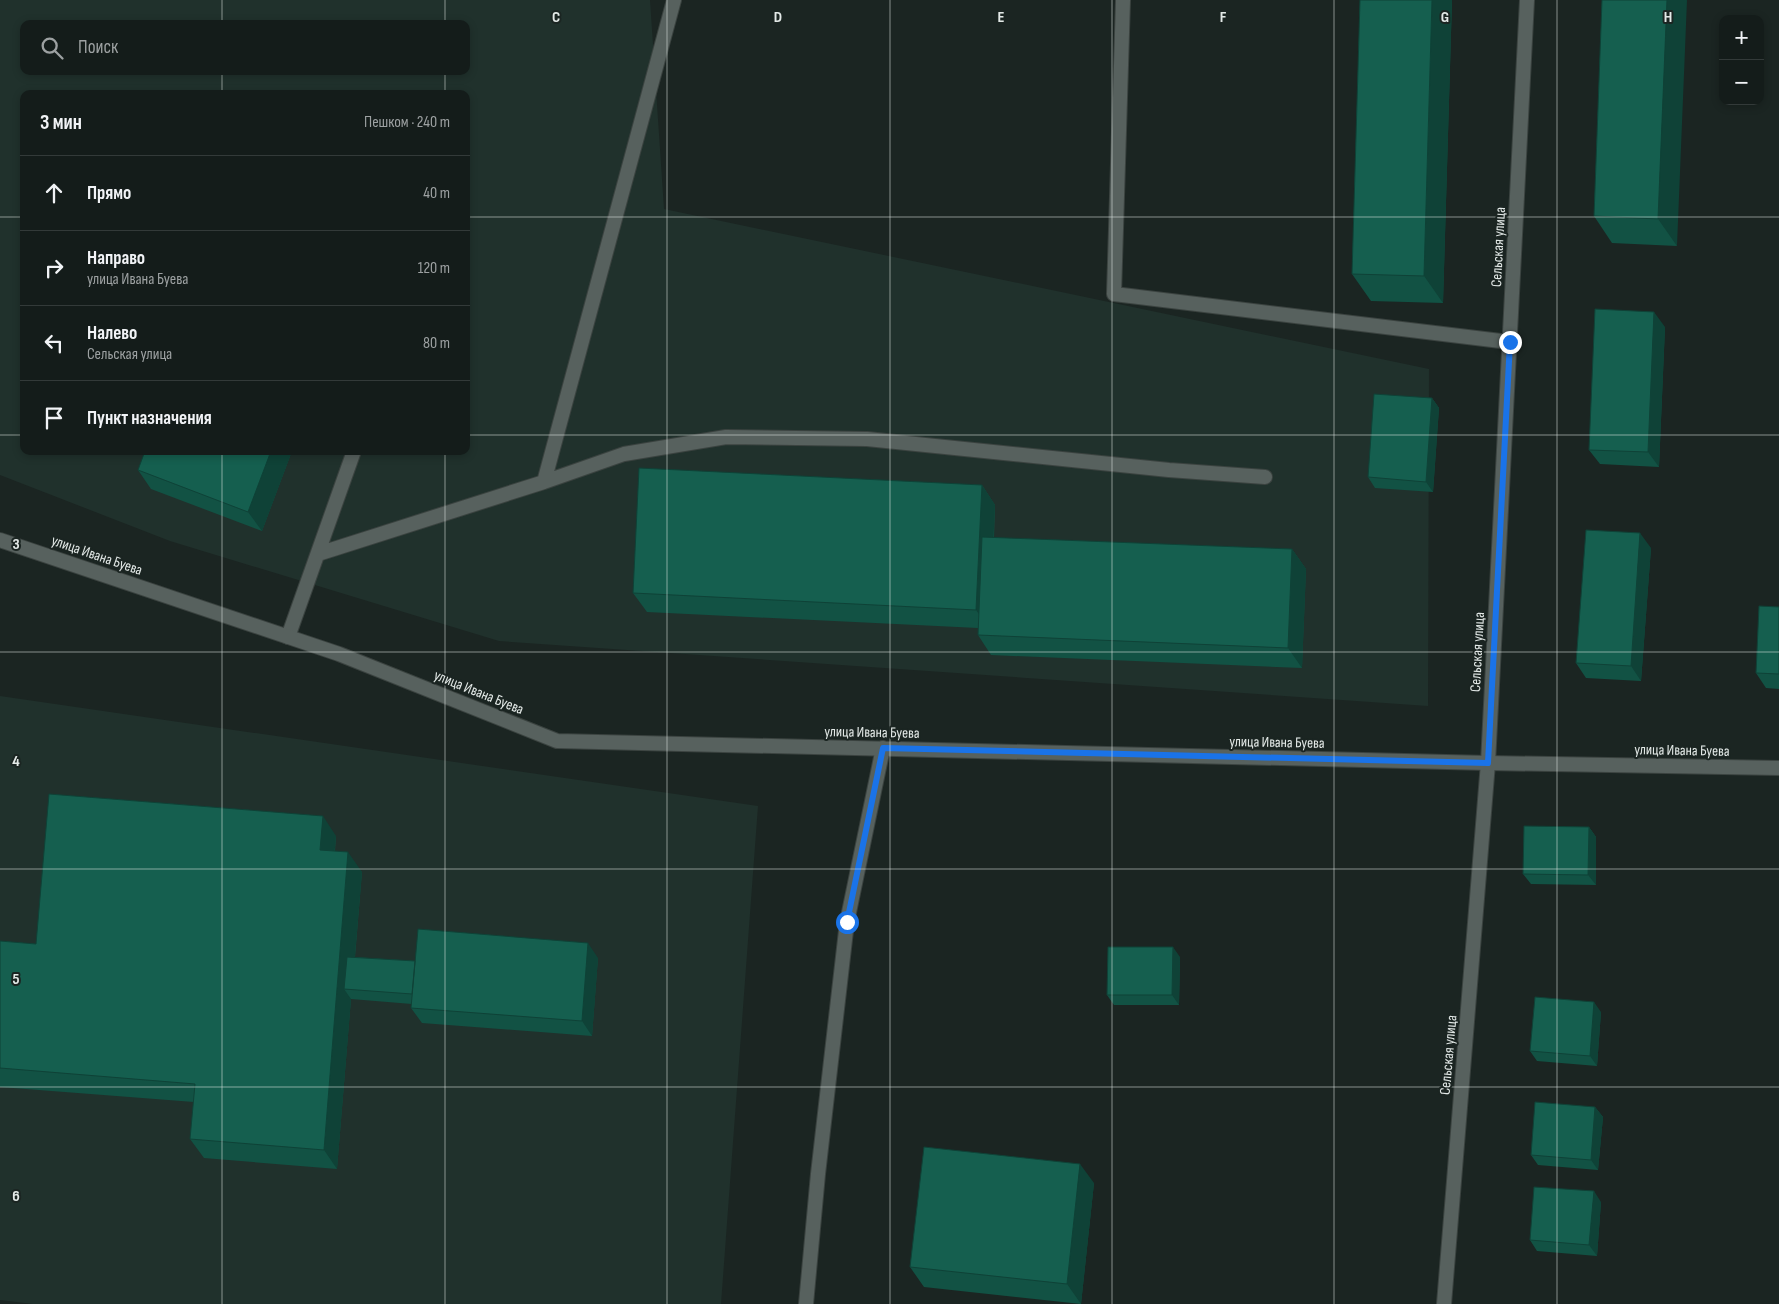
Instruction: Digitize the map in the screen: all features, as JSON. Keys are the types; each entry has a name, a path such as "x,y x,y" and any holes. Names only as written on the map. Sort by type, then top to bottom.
{"street":[{"path":"544,482 674,0"},
{"path":"1123,0 1114,294 1510,342"},
{"name":"Сельская улица","path":"1444,1304 1488,763 1527,0"},
{"path":"318,554 544,482 624,454 726,437 867,439 1169,470 1265,477"},
{"path":"288,637 353,455"},
{"name":"улица Ивана Буева","path":"0,540 339,654 557,741 1779,768"},
{"path":"806,1304 818,1174 847,922 883,748"}],"shaded area":[{"path":"0,0 650,0 664,209 1429,369 1428,706 499,641 170,541 0,475"},
{"path":"0,696 758,806 721,1304 33,1304 0,1300"}],"building":[{"path":"1360,0 1432,0 1424,276 1352,274"},
{"path":"1602,0 1667,0 1658,219 1594,216"},
{"path":"1595,309 1654,312 1648,452 1589,450"},
{"path":"1374,394 1432,398 1426,482 1368,477"},
{"path":"144,455 269,455 248,512 138,470"},
{"path":"639,468 982,485 976,610 633,593"},
{"path":"1586,530 1640,533 1631,666 1576,663"},
{"path":"982,537 1292,549 1288,648 978,635"},
{"path":"1759,606 1779,607 1779,674 1756,673"},
{"path":"49,794 323,816 320,850 348,852 324,1150 190,1139 195,1084 0,1068 0,941 36,944"},
{"path":"1524,826 1589,827 1588,875 1523,874"},
{"path":"418,929 588,943 582,1021 411,1008"},
{"path":"1108,947 1173,947 1172,995 1107,995"},
{"path":"347,957 415,961 412,994 344,989"},
{"path":"1535,997 1594,1002 1590,1056 1530,1051"},
{"path":"1535,1102 1595,1107 1591,1160 1531,1155"},
{"path":"924,1147 1080,1164 1067,1284 910,1267"},
{"path":"1534,1187 1594,1191 1589,1245 1530,1240"}],"route":[{"path":"847,922 883,748 1488,763 1510,342"}]}
